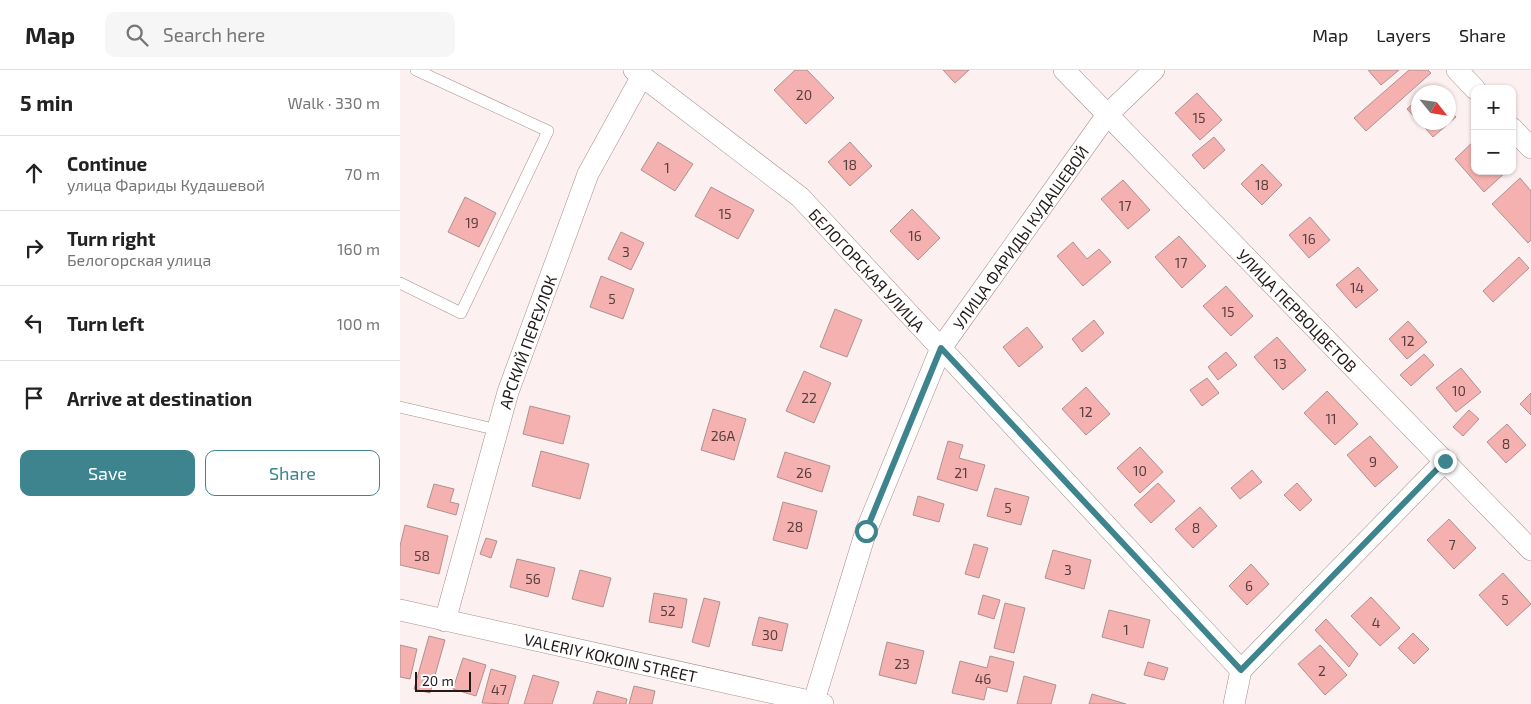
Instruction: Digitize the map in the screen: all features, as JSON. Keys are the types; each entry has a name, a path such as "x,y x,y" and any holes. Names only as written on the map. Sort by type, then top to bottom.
{"street":[{"name":"УЛИЦА ПЕРВОЦВЕТОВ","path":"1064,70 1531,550"},
{"name":"УЛИЦА ФАРИДЫ КУДАШЕВОЙ","path":"817,703 866,531 941,348 1107,115 1154,70"},
{"path":"1457,70 1471,85"},
{"name":"БЕЛОГОРСКАЯ УЛИЦА","path":"638,73 800,196 1241,670"},
{"name":"АРСКИЙ ПЕРЕУЛОК","path":"445,621 508,392 588,174 638,73"},
{"path":"1514,130 1531,148"},
{"path":"1234,704 1241,670 1445,461"},
{"name":"VALERIY KOKOIN STREET","path":"400,610 817,703"}],"lane":[{"path":"400,283 461,313 548,131 416,70"},
{"path":"400,407 498,430"}],"building":[{"path":"795,70 807,70 834,98 806,124 774,90"},
{"path":"943,70 969,70 955,83"},
{"path":"1368,70 1399,70 1381,85"},
{"path":"1409,70 1428,70 1431,73 1418,85 1411,85 1411,91 1366,131 1354,118"},
{"path":"1197,93 1222,120 1200,140 1175,113"},
{"path":"1411,105 1411,113 1407,109"},
{"path":"1427,130 1441,130 1433,137"},
{"path":"1214,137 1225,150 1204,169 1192,155"},
{"path":"658,142 693,164 675,191 641,170"},
{"path":"850,142 872,166 850,186 828,162"},
{"path":"1471,144 1471,175 1503,175 1484,192 1455,159"},
{"path":"1262,164 1282,185 1262,205 1241,184"},
{"path":"1520,178 1531,191 1531,240 1528,243 1492,204"},
{"path":"1123,180 1150,210 1128,229 1101,199"},
{"path":"711,187 754,210 738,239 695,216"},
{"path":"465,197 496,213 479,247 448,232"},
{"path":"912,209 940,238 918,260 890,231"},
{"path":"1310,217 1330,240 1309,258 1289,235"},
{"path":"621,232 644,243 631,270 608,259"},
{"path":"1179,236 1206,266 1182,288 1155,257"},
{"path":"1073,242 1087,259 1099,249 1111,262 1083,286 1057,256"},
{"path":"1519,257 1529,268 1493,302 1483,291"},
{"path":"1358,267 1378,290 1356,308 1336,285"},
{"path":"601,276 634,289 623,319 590,307"},
{"path":"1226,286 1253,316 1231,336 1203,306"},
{"path":"835,309 862,320 847,357 820,347"},
{"path":"1094,320 1104,333 1082,352 1072,339"},
{"path":"1408,321 1427,342 1407,359 1389,339"},
{"path":"1027,327 1043,347 1019,367 1003,347"},
{"path":"1277,337 1306,370 1283,390 1254,357"},
{"path":"1226,352 1237,365 1218,380 1208,367"},
{"path":"1424,354 1434,365 1411,386 1400,375"},
{"path":"1461,368 1481,392 1456,412 1436,388"},
{"path":"804,371 831,383 814,423 786,411"},
{"path":"1207,378 1219,393 1202,406 1190,390"},
{"path":"1086,387 1110,414 1086,435 1062,409"},
{"path":"1327,391 1358,424 1335,445 1304,413"},
{"path":"1531,393 1531,415 1520,404"},
{"path":"530,406 570,416 563,444 523,434"},
{"path":"713,409 746,419 734,460 701,450"},
{"path":"1469,410 1479,419 1463,436 1453,427"},
{"path":"1507,424 1526,445 1506,463 1487,442"},
{"path":"1370,436 1398,467 1375,487 1347,455"},
{"path":"948,441 963,445 959,458 985,465 977,491 937,479"},
{"path":"1140,447 1163,472 1140,493 1117,468"},
{"path":"541,451 589,464 580,499 532,486"},
{"path":"785,452 830,466 822,492 777,477"},
{"path":"1252,470 1262,482 1240,499 1231,488"},
{"path":"1158,483 1175,501 1151,523 1134,505"},
{"path":"1297,483 1312,500 1300,511 1284,495"},
{"path":"434,484 454,489 450,502 459,504 456,515 427,507"},
{"path":"995,488 1029,497 1021,525 987,516"},
{"path":"918,496 944,504 939,522 913,515"},
{"path":"783,502 817,511 807,549 773,540"},
{"path":"1200,507 1217,526 1193,548 1175,529"},
{"path":"1449,519 1476,548 1454,569 1427,540"},
{"path":"405,525 448,536 439,574 400,565 400,546"},
{"path":"486,538 497,541 491,558 480,554"},
{"path":"974,544 988,548 979,578 965,574"},
{"path":"1053,550 1091,560 1084,589 1045,578"},
{"path":"517,559 555,568 548,597 510,587"},
{"path":"1251,564 1269,584 1247,605 1229,586"},
{"path":"580,570 611,578 603,607 572,599"},
{"path":"1503,573 1531,604 1507,626 1479,595"},
{"path":"654,593 687,599 682,628 649,622"},
{"path":"983,595 1000,600 994,619 978,614"},
{"path":"1371,597 1400,628 1380,646 1351,616"},
{"path":"704,598 720,602 709,647 692,642"},
{"path":"1005,603 1025,608 1014,653 994,648"},
{"path":"1109,610 1150,620 1143,648 1102,637"},
{"path":"759,617 788,624 782,651 752,645"},
{"path":"1326,619 1358,654 1349,667 1315,630"},
{"path":"1413,633 1429,649 1414,664 1398,648"},
{"path":"429,636 445,640 430,693 414,689"},
{"path":"887,642 924,651 916,684 879,675"},
{"path":"400,645 417,649 410,679 400,677"},
{"path":"1320,645 1347,675 1325,695 1298,664"},
{"path":"990,656 1014,662 1007,692 987,687 984,700 952,693 960,661 987,668"},
{"path":"463,658 486,665 476,696 453,689"},
{"path":"1148,662 1168,668 1164,680 1144,675"},
{"path":"491,669 516,676 508,704 482,703"},
{"path":"533,675 559,682 552,704 524,704"},
{"path":"1024,676 1056,685 1051,704 1017,704"},
{"path":"634,686 655,691 652,704 629,704"},
{"path":"597,691 627,699 626,704 593,704"},
{"path":"1092,694 1126,704 1089,704"}],"route":[{"path":"866,531 941,348 1241,670 1445,461"}]}
